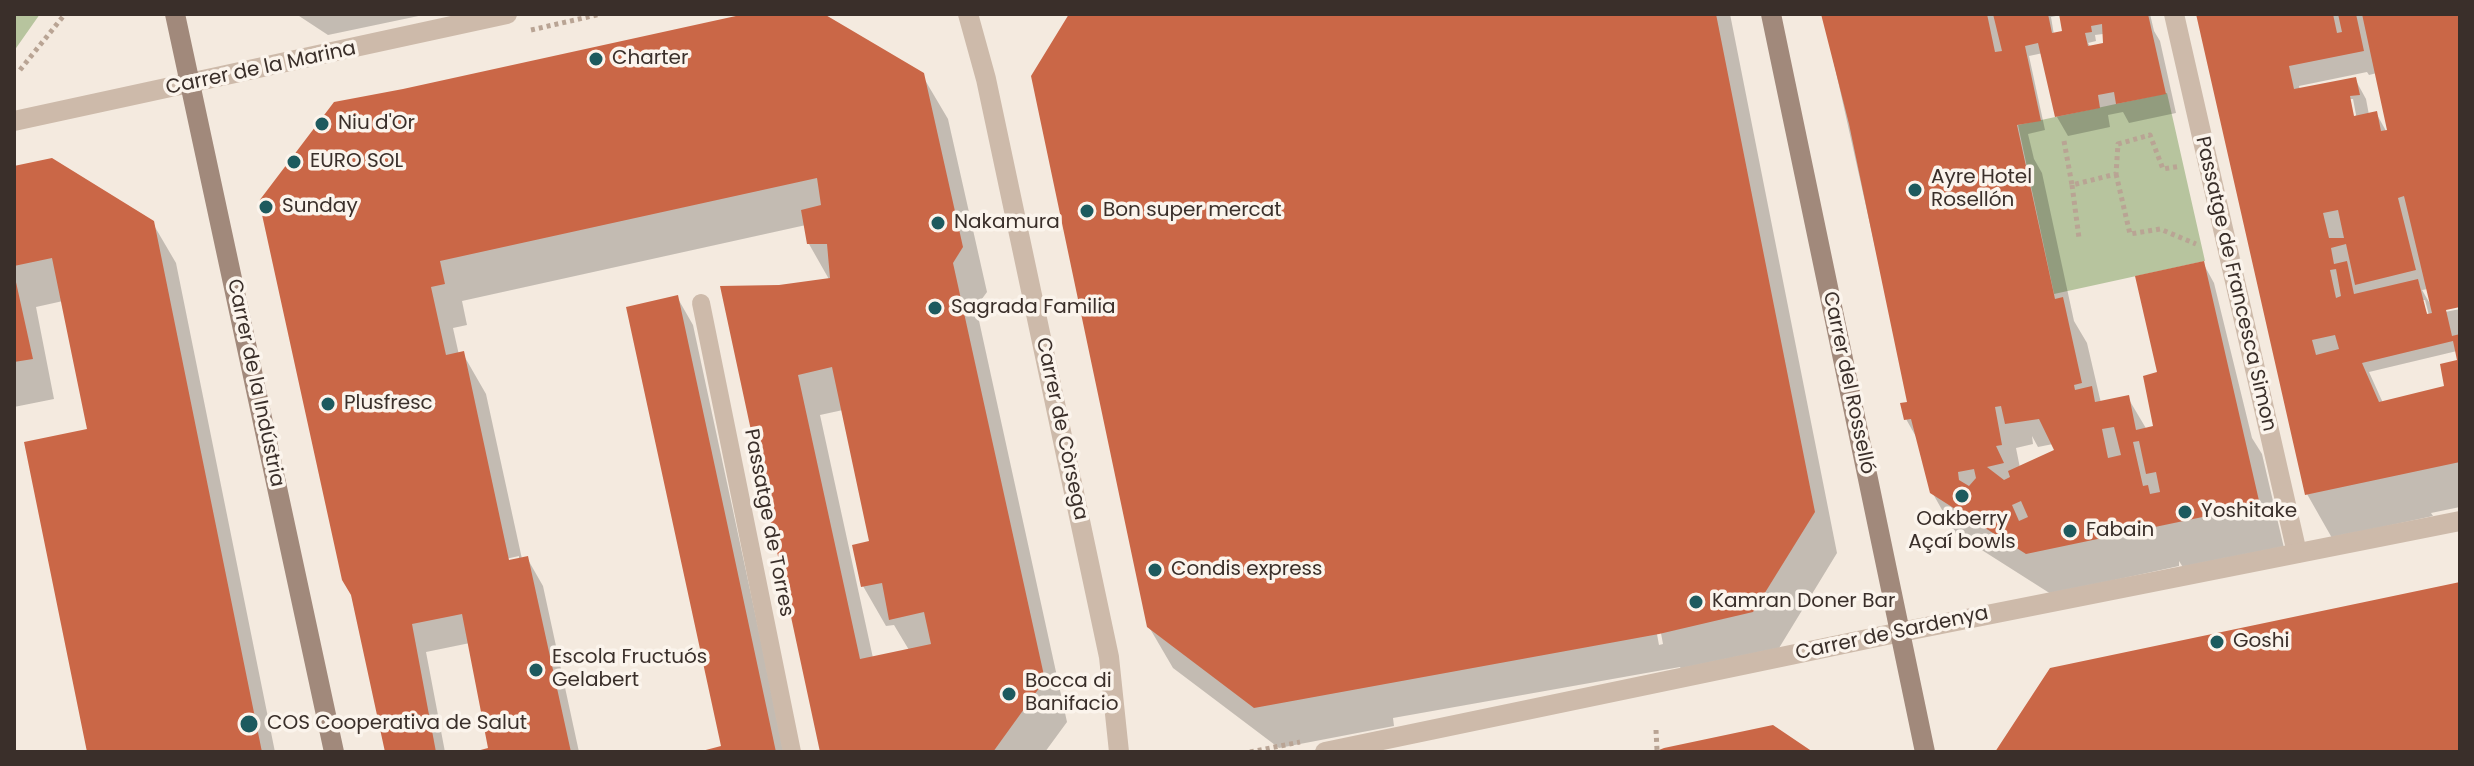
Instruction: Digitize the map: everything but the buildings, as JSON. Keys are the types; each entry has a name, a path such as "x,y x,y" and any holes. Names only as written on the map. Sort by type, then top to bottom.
{"main road":[{"name":"Carrer de la Indústria","path":"175,14 334,752"},
{"name":"Carrer del Rosselló","path":"1771,14 1925,752"}],"street":[{"name":"Carrer de la Marina","path":"14,121 507,14"},
{"name":"Carrer de Còrsega","path":"968,14 990,94 1105,635 1119,752"},
{"name":"Passatge de Francesca Simon","path":"2174,14 2297,553"},
{"name":"Carrer de Sardenya","path":"1325,752 1901,632 2460,521"}],"lane":[{"name":"Passatge de Torres","path":"701,303 792,752"}],"path":[{"path":"20,70 65,14"},
{"path":"2190,165 2163,169 2150,135 2118,144 2116,174 2130,234 2160,229 2209,249"},
{"path":"2064,141 2079,238"},
{"path":"2072,185 2116,174"},
{"path":"1656,730 1657,750"}],"green space":[{"path":"14,14 40,14 14,51"},
{"path":"2167,93 2205,261 2054,294 2018,125"}],"place":[{"name":"Charter","path":"596,59"},
{"name":"Niu d'Or","path":"322,124"},
{"name":"EURO SOL","path":"294,162"},
{"name":"Ayre Hotel Rosellón","path":"1915,190"},
{"name":"Sunday","path":"266,207"},
{"name":"Bon super mercat","path":"1087,211"},
{"name":"Nakamura","path":"938,223"},
{"name":"Sagrada Familia","path":"935,308"},
{"name":"Plusfresc","path":"328,404"},
{"name":"Oakberry Açaí bowls","path":"1962,496"},
{"name":"Yoshitake","path":"2185,512"},
{"name":"Fabain","path":"2070,531"},
{"name":"Condis express","path":"1155,570"},
{"name":"Kamran Doner Bar","path":"1696,602"},
{"name":"Goshi","path":"2217,642"},
{"name":"Escola Fructuós Gelabert","path":"536,670"},
{"name":"Bocca di Banifacio","path":"1009,694"},
{"name":"COS Cooperativa de Salut","path":"249,724"}]}
